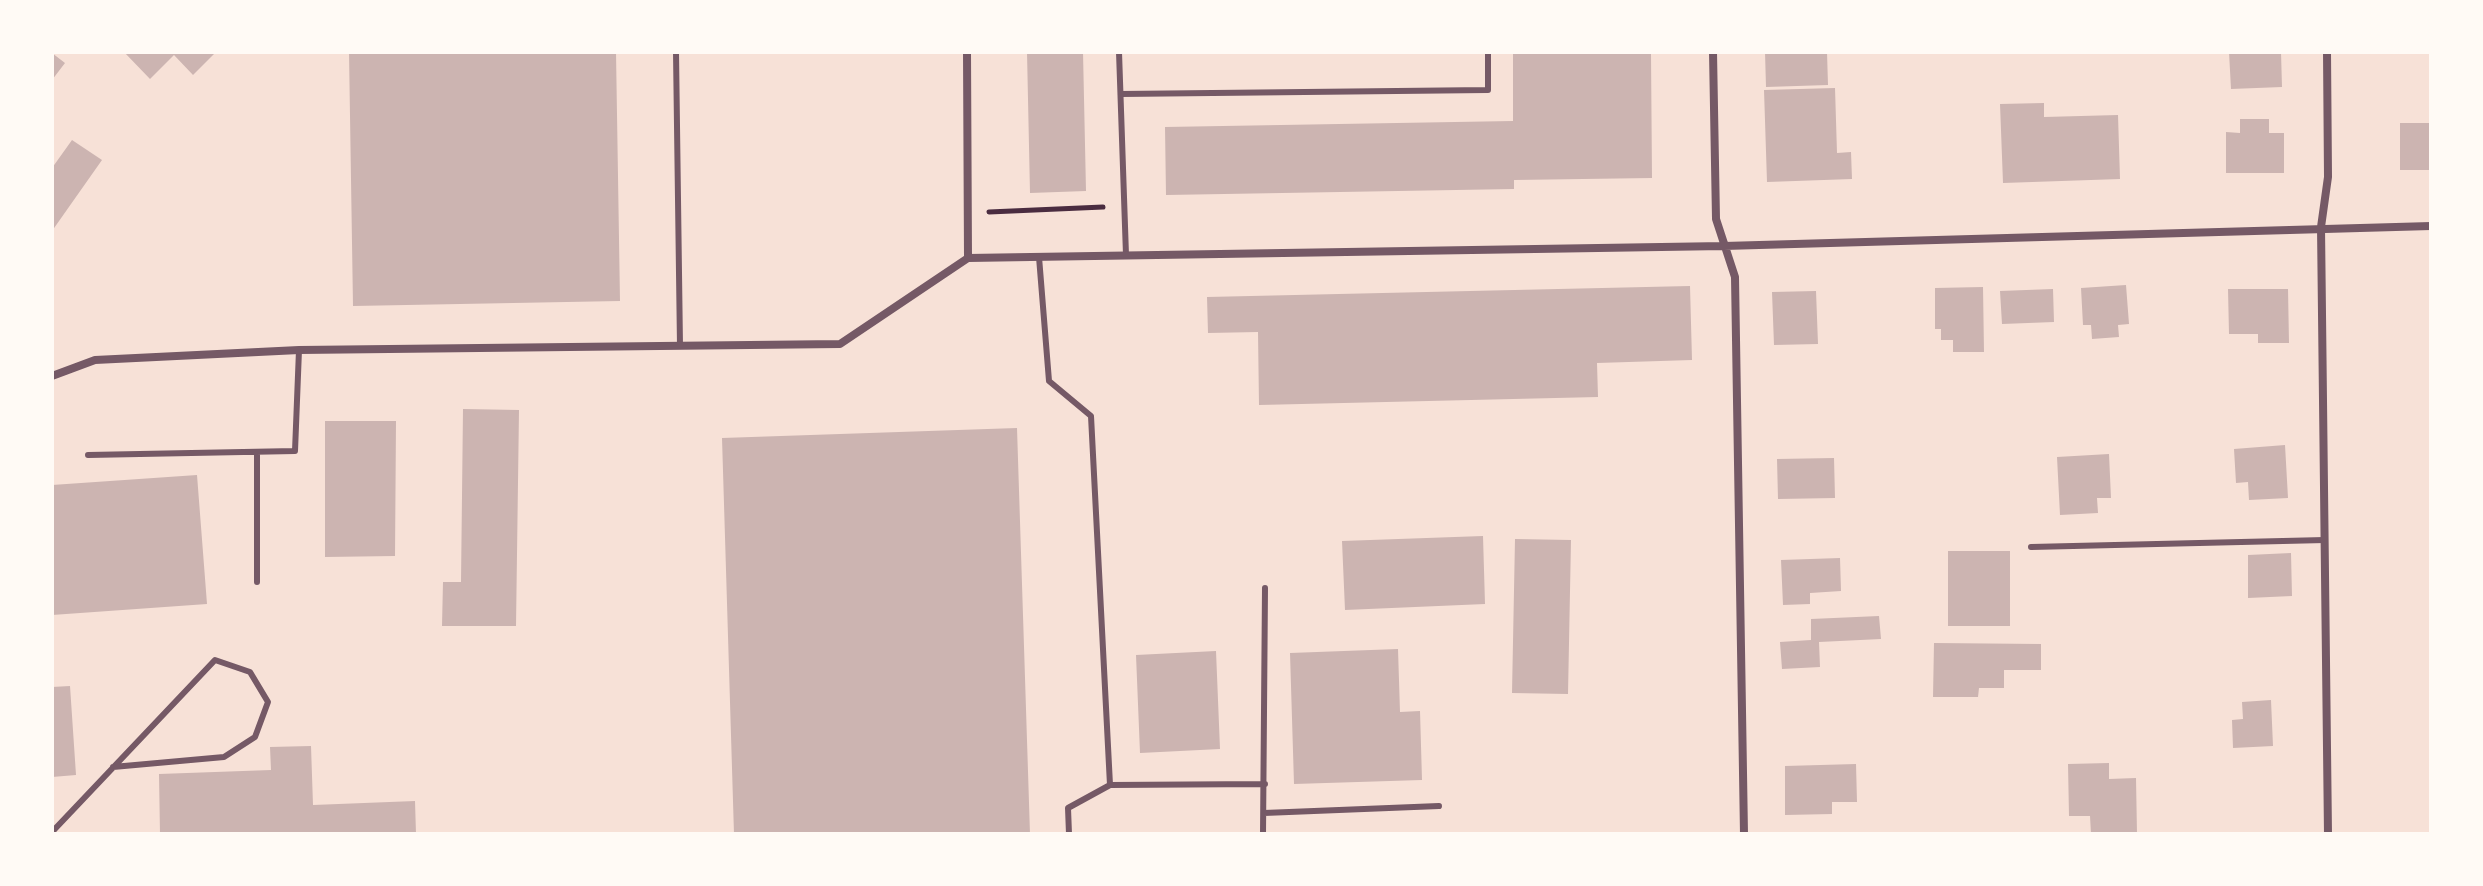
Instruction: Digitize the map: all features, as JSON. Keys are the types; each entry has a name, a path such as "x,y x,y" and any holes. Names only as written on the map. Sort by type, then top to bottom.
{"street":[{"path":"967,52 968,258"},
{"path":"1713,52 1716,219 1735,277 1744,834"},
{"path":"2327,52 2328,177 2321,227 2328,834"},
{"path":"52,376 95,360 299,350 840,344 968,258 1724,246 2431,226"}],"lane":[{"path":"676,52 680,346"},
{"path":"1119,52 1126,255"},
{"path":"1121,94 1488,90 1488,52"},
{"path":"1039,257 1049,381 1091,416 1110,785"},
{"path":"88,455 295,451 299,350"},
{"path":"257,452 257,582"},
{"path":"2031,547 2325,540"},
{"path":"1263,834 1265,588"},
{"path":"52,832 113,767 215,660 250,672 268,702 255,737 224,757 113,767"},
{"path":"1069,834 1068,808 1110,785 1265,784"},
{"path":"1264,813 1439,806"}],"path":[{"path":"968,213 1125,206"}],"building":[{"path":"124,52 216,52 193,75 174,55 150,79"},
{"path":"349,52 616,52 620,301 353,306"},
{"path":"1027,52 1083,52 1086,191 1030,193"},
{"path":"1513,52 1651,54 1652,178 1514,180 1514,189 1166,195 1165,127 1513,121"},
{"path":"1765,52 1827,52 1828,85 1766,87"},
{"path":"2229,52 2281,52 2282,87 2231,89"},
{"path":"52,53 65,63 52,80"},
{"path":"1835,88 1837,153 1851,152 1852,179 1767,182 1764,90"},
{"path":"2044,103 2044,117 2118,115 2120,179 2003,183 2000,104"},
{"path":"2240,119 2269,119 2269,133 2284,133 2284,173 2226,173 2226,132 2240,133"},
{"path":"2400,123 2431,123 2431,170 2400,170"},
{"path":"72,140 102,160 52,231 52,168"},
{"path":"2126,285 2129,324 2118,325 2119,337 2092,339 2091,325 2083,325 2081,288"},
{"path":"1690,286 1692,360 1597,363 1598,397 1259,405 1258,332 1208,333 1207,297"},
{"path":"1983,287 1984,352 1953,352 1953,340 1941,340 1941,329 1935,329 1935,288"},
{"path":"2053,289 2054,322 2002,324 2000,291"},
{"path":"2228,289 2288,289 2289,343 2258,343 2258,334 2229,334"},
{"path":"1816,291 1818,344 1774,345 1772,292"},
{"path":"463,409 519,410 516,626 442,626 443,582 461,582"},
{"path":"325,421 396,421 395,556 325,557"},
{"path":"1017,428 1030,834 734,834 722,438"},
{"path":"2285,445 2288,498 2249,500 2248,482 2236,483 2234,449"},
{"path":"2109,454 2111,498 2097,498 2098,513 2060,515 2057,457"},
{"path":"1834,458 1835,498 1778,499 1777,459"},
{"path":"197,475 207,604 52,615 52,485"},
{"path":"1483,536 1485,604 1345,610 1342,541"},
{"path":"1515,539 1571,540 1568,694 1512,693"},
{"path":"1948,551 2010,551 2010,626 1948,626"},
{"path":"2291,553 2292,596 2248,598 2248,555"},
{"path":"1840,558 1841,591 1810,593 1810,604 1783,605 1781,560"},
{"path":"1879,616 1881,639 1819,642 1820,667 1782,669 1780,642 1811,640 1811,619"},
{"path":"1934,643 2041,644 2041,670 2004,670 2004,688 1979,688 1978,697 1933,697"},
{"path":"1398,649 1400,712 1420,711 1422,780 1294,784 1290,653"},
{"path":"1216,651 1220,749 1140,753 1136,655"},
{"path":"70,686 76,775 52,777 52,687"},
{"path":"2271,700 2273,746 2233,748 2232,720 2243,719 2242,702"},
{"path":"311,746 313,805 415,801 416,834 160,834 159,774 271,770 270,747"},
{"path":"2109,763 2109,779 2136,778 2137,834 2091,834 2090,816 2069,816 2068,764"},
{"path":"1856,764 1857,802 1832,802 1832,814 1785,815 1785,766"}]}
